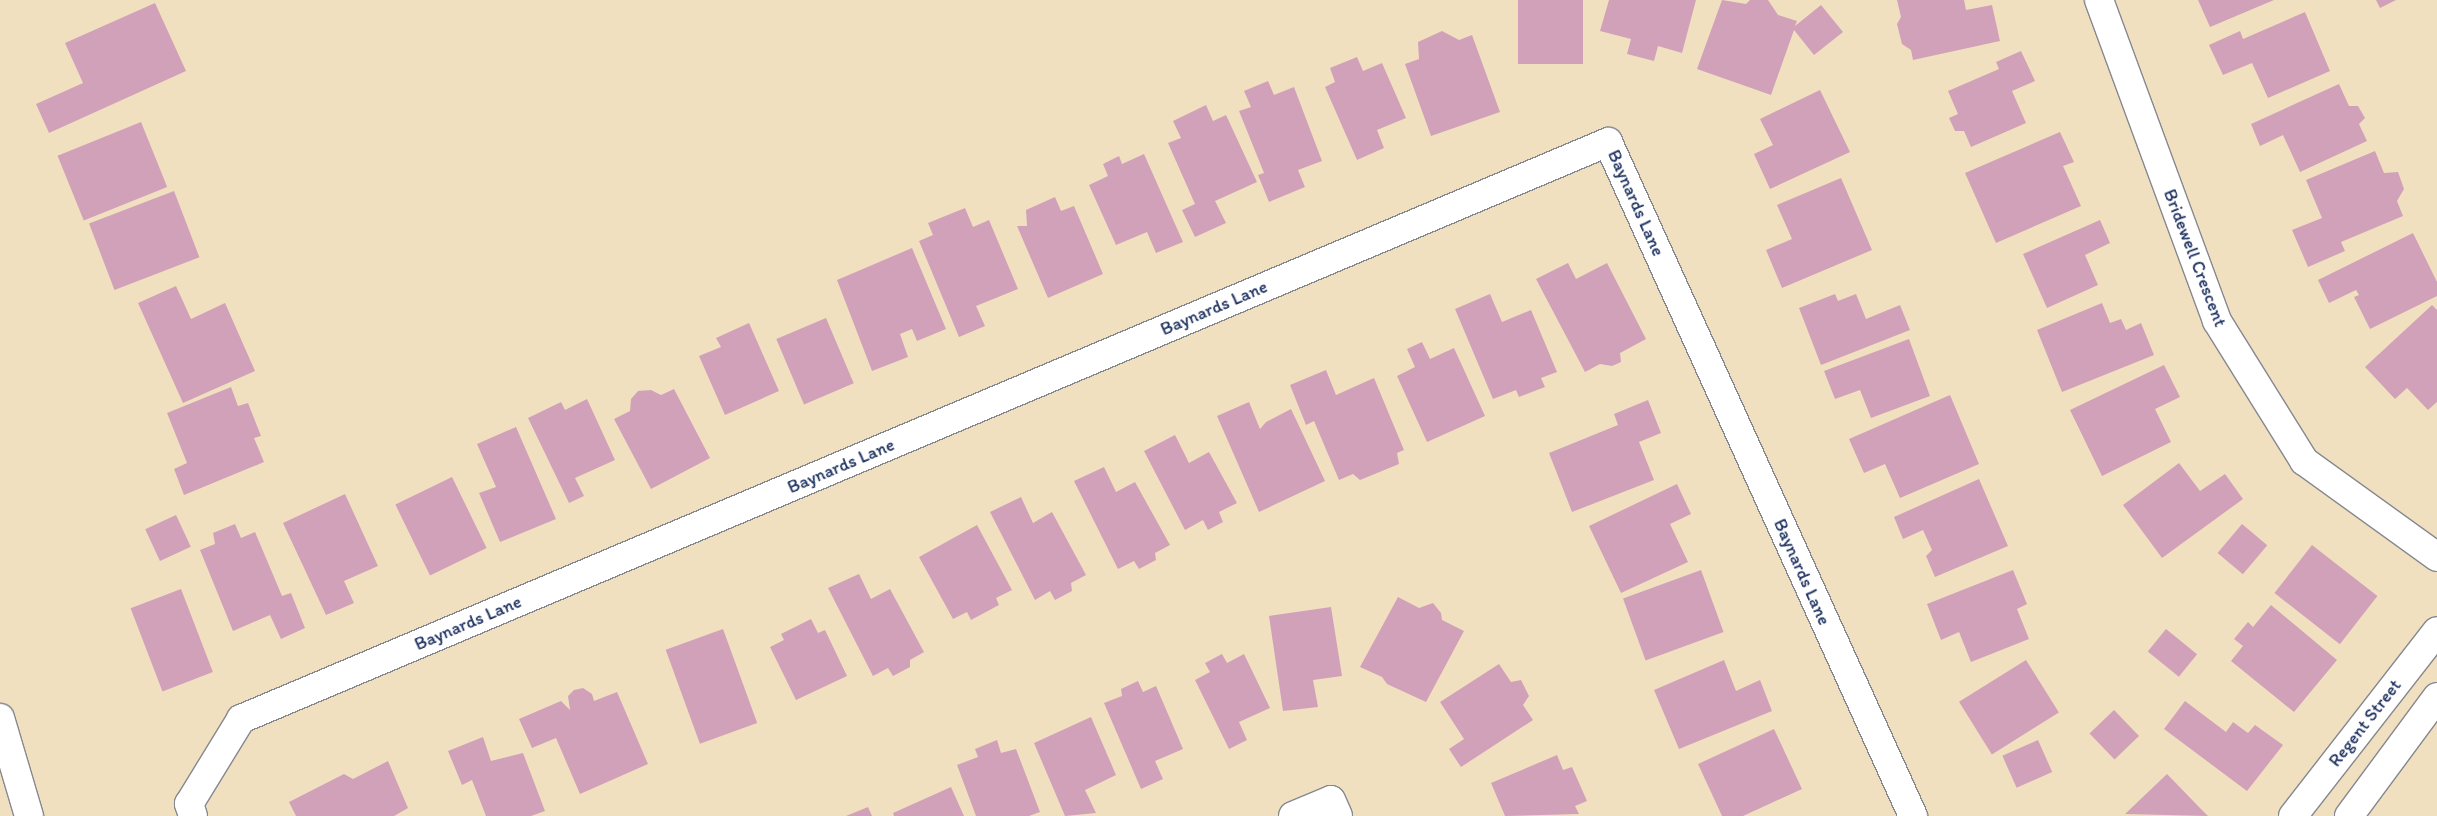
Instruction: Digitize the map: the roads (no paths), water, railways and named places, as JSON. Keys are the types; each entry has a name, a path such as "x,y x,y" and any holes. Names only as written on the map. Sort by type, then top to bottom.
{"street":[{"name":"Bridewell Crescent","path":"2099,0 2217,321 2304,461 2437,557"},
{"name":"Baynards Lane","path":"192,816 189,804 241,719 1608,142 1913,816"},
{"name":"Regent Street","path":"2293,816 2437,631"},
{"path":"2348,816 2437,697"},
{"path":"0,718 29,816"},
{"path":"1293,816 1331,800 1338,816"}]}
